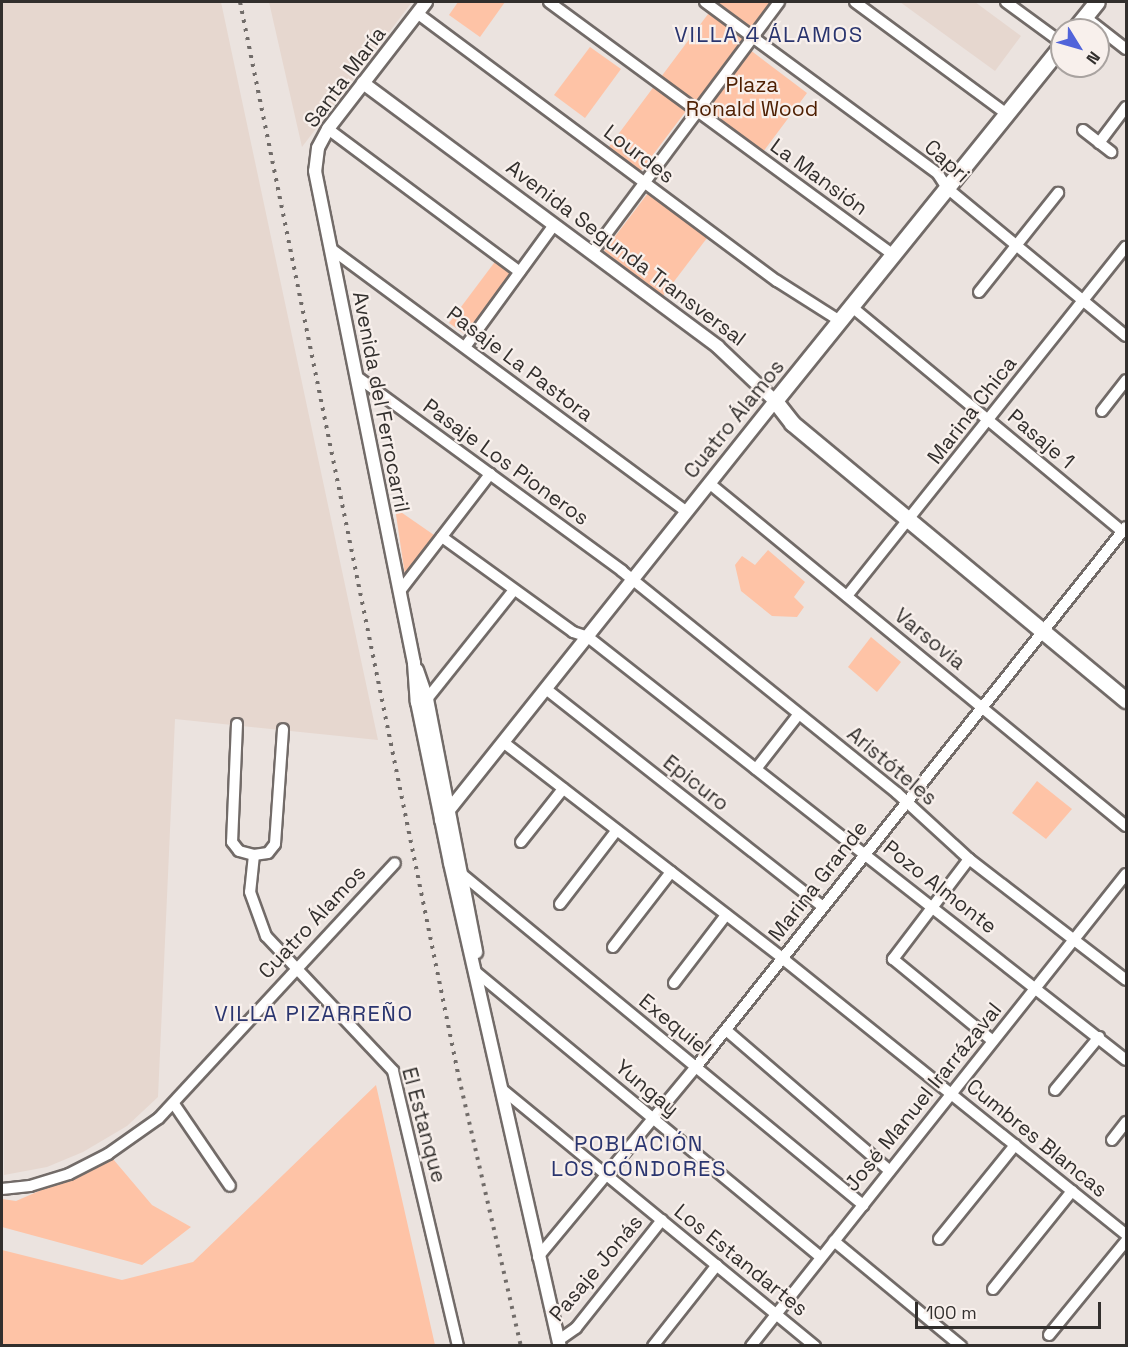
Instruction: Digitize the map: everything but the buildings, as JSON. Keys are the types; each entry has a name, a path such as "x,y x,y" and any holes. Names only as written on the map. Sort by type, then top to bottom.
{"main road":[{"path":"1085,17 1097,2"},
{"name":"Cuatro Álamos","path":"775,401 1050,59"},
{"name":"Avenida Segunda Transversal","path":"775,401 792,423 1126,700"}],"street":[{"name":"Santa María","path":"318,148 328,129 426,2"},
{"name":"La Mansión","path":"549,2 893,255"},
{"name":"Capri","path":"705,2 938,174 947,188 1126,336"},
{"path":"592,253 779,2"},
{"path":"855,2 1007,114"},
{"path":"1006,2 1050,35"},
{"name":"Lourdes","path":"417,14 781,284 792,287 840,321"},
{"path":"1085,17 1126,50"},
{"name":"Avenida Segunda Transversal","path":"363,83 737,362 775,401"},
{"path":"1099,142 1126,108"},
{"path":"328,129 520,272"},
{"path":"1083,130 1111,152"},
{"name":"Avenida del Ferrocarril","path":"318,148 315,171 414,663 417,702 445,815 463,875 476,943 476,972"},
{"path":"979,292 1058,192"},
{"path":"465,347 554,225"},
{"name":"Marina Chica","path":"847,596 910,521 1126,247"},
{"name":"Pasaje La Pastora","path":"330,248 687,512"},
{"name":"Pasaje 1","path":"852,307 1125,530"},
{"name":"Pasaje Los Pioneros","path":"356,376 632,580"},
{"path":"1102,411 1126,380"},
{"name":"Cuatro Álamos","path":"445,815 775,401"},
{"path":"400,591 490,474"},
{"name":"Varsovia","path":"710,483 1126,826"},
{"name":"Marina Grande","path":"538,1257 726,1030 905,801 1125,530"},
{"name":"Pozo Almonte","path":"442,537 573,632 588,637 1037,986 1126,1060"},
{"name":"Aristóteles","path":"632,580 905,801 969,859 1126,980"},
{"path":"427,699 514,590"},
{"name":"Avenida del Ferrocarril","path":"414,663 427,699 445,815 476,972 559,1343"},
{"name":"Epicuro","path":"546,689 823,907"},
{"path":"756,769 798,715"},
{"path":"237,724 232,842 239,851 254,855 268,853 275,844 283,729"},
{"name":"Cumbres Blancas","path":"503,742 782,958 1126,1235"},
{"path":"521,842 563,789"},
{"path":"560,904 617,830"},
{"name":"El Estanque","path":"254,855 250,892 257,919 295,970 393,1071 458,1346"},
{"path":"969,859 893,959 993,1041"},
{"name":"Cuatro Álamos","path":"2,1189 48,1182 89,1165 134,1137 174,1104 395,863"},
{"path":"613,947 671,872"},
{"name":"José Manuel Irarrázaval","path":"751,1346 1126,874"},
{"name":"Exequiel","path":"463,875 863,1205"},
{"path":"674,983 726,915"},
{"name":"Yungay","path":"476,972 821,1257"},
{"path":"726,1030 890,1171"},
{"path":"1056,1090 1099,1037"},
{"name":"Los Estandartes","path":"503,1090 815,1346"},
{"path":"174,1104 230,1186"},
{"path":"1112,1140 1126,1122"},
{"path":"939,1239 1015,1145"},
{"path":"993,1289 1072,1191"},
{"name":"Pasaje Jonás","path":"559,1343 576,1328 662,1220"},
{"path":"834,1241 961,1346"},
{"path":"1049,1335 1126,1241"},
{"path":"653,1346 717,1265"}],"shaded area":[{"path":"2,2 221,2 378,740 175,719 158,1097 127,1126 83,1152 47,1167 4,1175"},
{"path":"269,2 412,2 302,147"},
{"path":"900,2 975,2 1021,36 995,71"}],"green space":[{"path":"458,2 505,2 480,37 449,15"},
{"name":"Plaza Ronald Wood","path":"717,2 772,2 741,43 807,93 763,152 695,99 640,172 608,148"},
{"path":"590,47 621,69 585,118 554,95"},
{"path":"648,193 707,238 663,296 604,251"},
{"path":"497,259 513,271 466,335 449,323"},
{"path":"395,508 434,535 405,575"},
{"path":"768,550 805,582 794,597 804,607 797,617 772,616 741,591 735,565 742,556 755,565"},
{"path":"871,637 901,662 877,692 848,667"},
{"path":"1037,781 1072,809 1046,839 1012,813"},
{"path":"376,1085 435,1345 2,1345 2,1250 122,1280 193,1262"},
{"path":"113,1159 152,1205 191,1227 142,1265 2,1227 2,1199 16,1201"}],"railway":[{"path":"240,2 459,1078 521,1346"}],"district":[{"name":"VILLA 4 ÁLAMOS","path":"769,35"},
{"name":"VILLA PIZARREÑO","path":"314,1014"},
{"name":"POBLACIÓN LOS CÓNDORES","path":"639,1156"}]}
